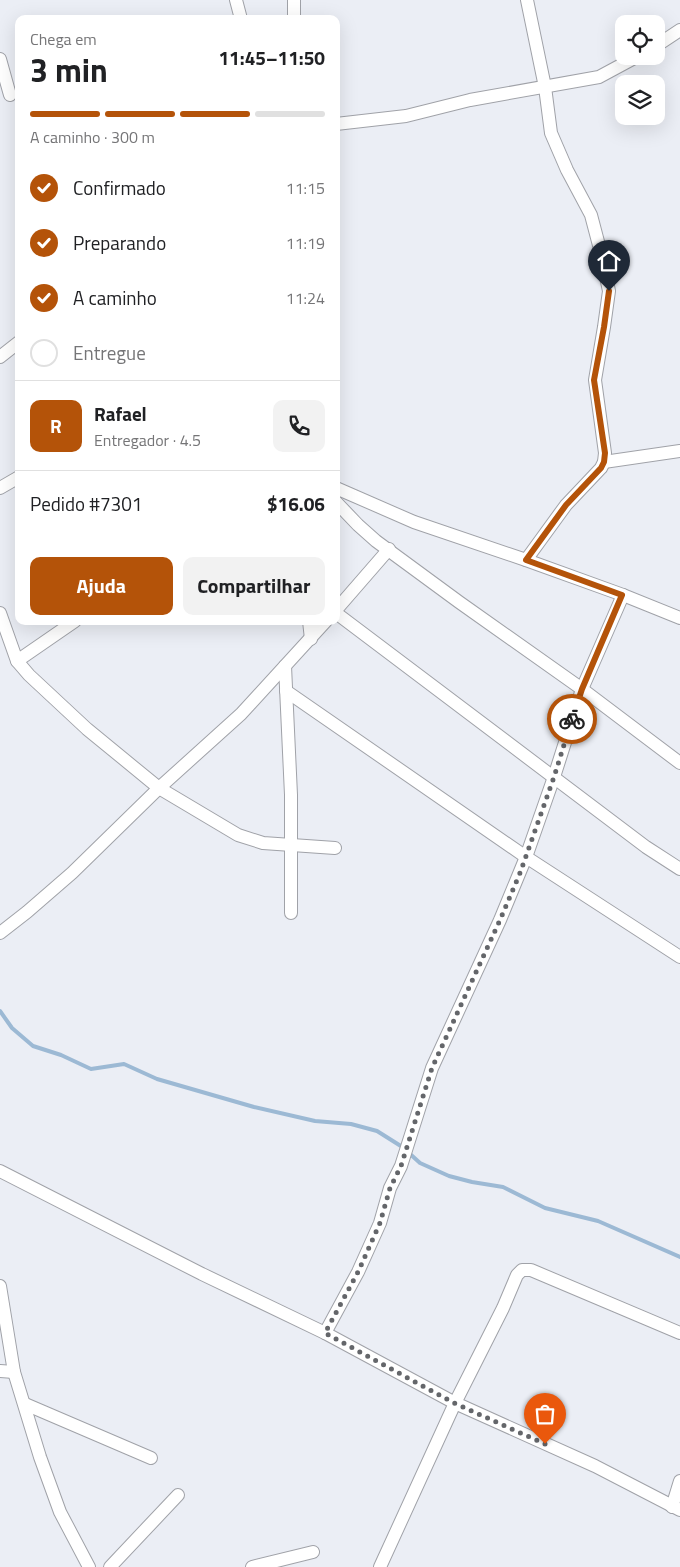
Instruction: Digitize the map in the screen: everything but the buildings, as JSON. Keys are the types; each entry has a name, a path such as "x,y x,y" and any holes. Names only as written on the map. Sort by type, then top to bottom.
{"street":[{"path":"236,0 240,15"},
{"path":"294,0 294,15"},
{"path":"526,560 566,505 601,468 604,462 605,453 594,380 609,291 591,215 567,170 551,132 545,87 527,0"},
{"path":"665,40 680,30"},
{"path":"0,59 10,95"},
{"path":"340,124 406,116 470,100 599,77 621,65"},
{"path":"0,357 15,345"},
{"path":"604,462 680,451"},
{"path":"0,488 15,479"},
{"path":"340,490 414,522 526,560 680,618"},
{"path":"340,506 358,525 459,602 582,689 680,763"},
{"path":"340,606 389,549"},
{"path":"325,1333 358,1272 377,1231 390,1188 401,1166 432,1068 500,920 526,857 582,689 622,595"},
{"path":"0,613 17,661 29,675 87,729 159,788 238,835 263,843 335,848"},
{"path":"340,614 646,847 680,870"},
{"path":"17,661 69,625"},
{"path":"309,625 311,639"},
{"path":"0,933 28,912 72,873 159,788 241,714 323,625"},
{"path":"285,666 291,795 291,913"},
{"path":"286,691 526,857 680,957"},
{"path":"0,1171 202,1274 325,1333 454,1403 595,1466 676,1509 680,1481"},
{"path":"380,1567 454,1403 503,1308 517,1275 522,1270 531,1270 680,1333"},
{"path":"0,1286 14,1372 26,1404 40,1457 60,1512 89,1567"},
{"path":"0,1371 14,1372"},
{"path":"26,1404 151,1458"},
{"path":"110,1567 178,1495"},
{"path":"252,1567 313,1552"}],"waterway":[{"path":"0,1011 12,1028 33,1046 61,1055 91,1069 124,1064 157,1079 254,1107 315,1121 351,1124 377,1131 404,1148"},
{"path":"409,1153 420,1163 449,1176 503,1187 545,1208 598,1221 680,1257"}],"way so far":[{"path":"545,1444 454,1403 325,1333 358,1272 380,1223 390,1188 401,1166 432,1068 520,873 554,777 572,719"}],"route":[{"path":"572,719 582,689 622,595 526,560 566,505 601,468 604,462 605,453 594,380 609,291"}]}
